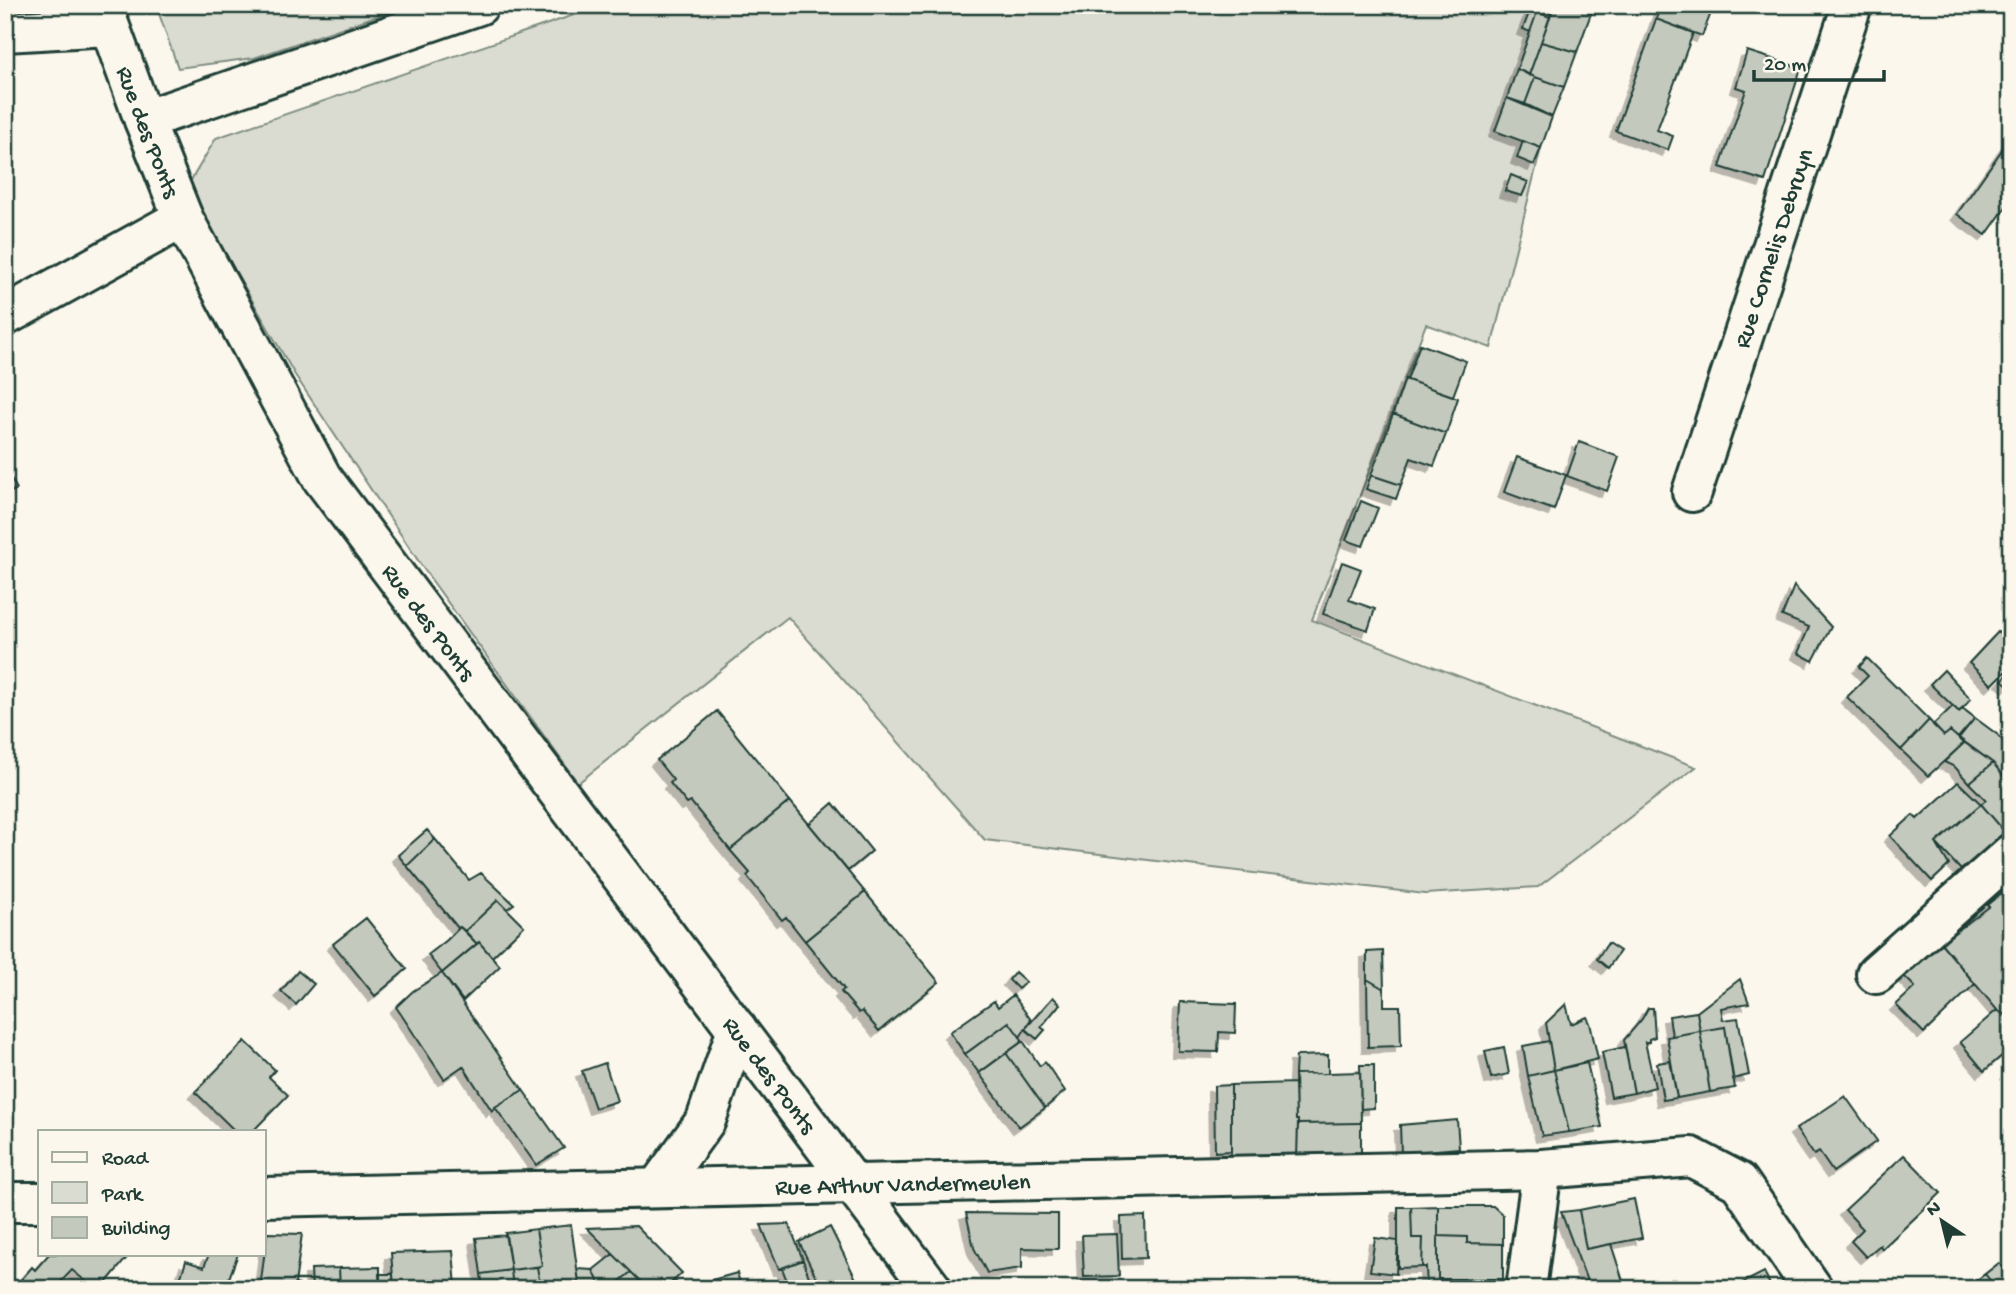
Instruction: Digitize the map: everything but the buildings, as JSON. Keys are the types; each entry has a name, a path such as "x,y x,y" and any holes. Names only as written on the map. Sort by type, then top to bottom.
{"main road":[{"path":"144,120 479,5"},
{"name":"Rue Cornelis Debruyn","path":"1692,492 1852,5"},
{"path":"5,32 106,16"},
{"name":"Rue des Ponts","path":"106,16 183,218 322,478 932,1289"},
{"path":"5,316 183,218"},
{"path":"1876,974 2011,854"},
{"path":"657,1188 706,1120 737,1030"},
{"name":"Rue Arthur Vandermeulen","path":"266,1197 1542,1169 1691,1157 1739,1182 1813,1289"},
{"path":"1529,1285 1542,1169"},
{"path":"5,1202 38,1202"}],"green space":[{"path":"156,5 408,5 254,58 178,68"},
{"path":"603,5 1549,5 1529,37 1496,131 1541,148 1491,348 1426,324 1312,620 1696,767 1538,887 1425,894 985,840 788,617 578,783 423,568 295,375 187,187 216,138"}]}
